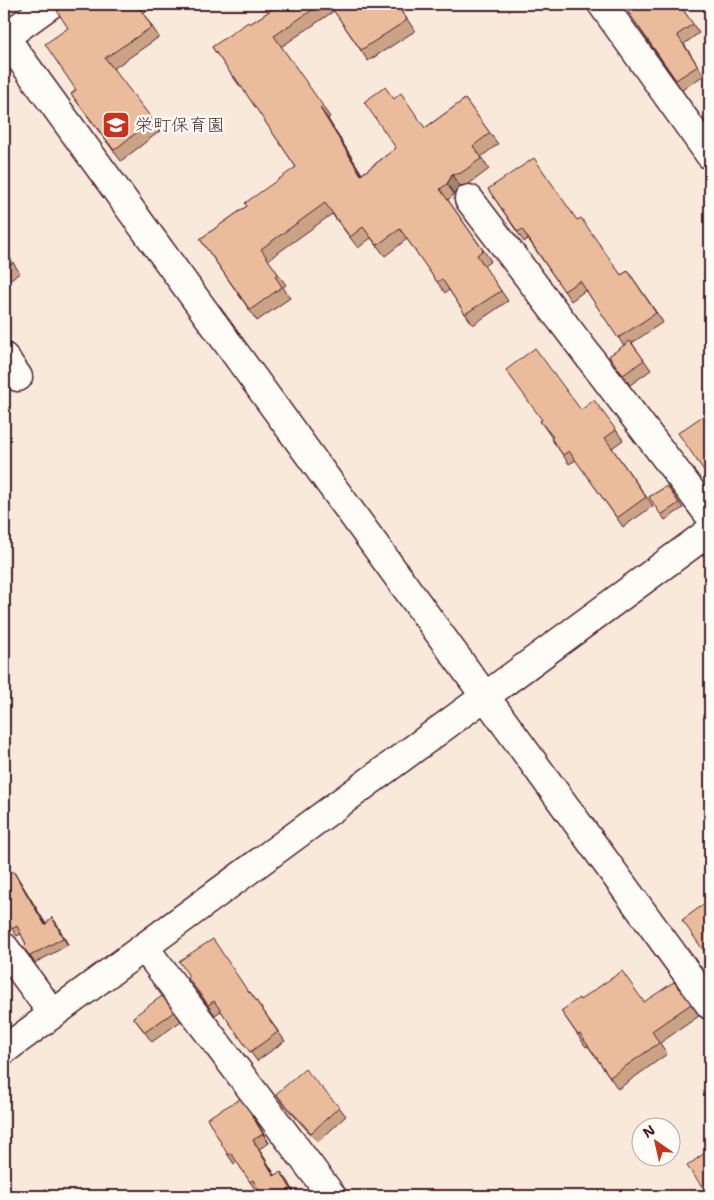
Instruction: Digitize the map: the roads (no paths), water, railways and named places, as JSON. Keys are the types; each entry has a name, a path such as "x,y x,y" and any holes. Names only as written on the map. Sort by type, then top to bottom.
{"street":[{"path":"51,4 4,37 710,1005"},
{"path":"602,4 710,155"},
{"path":"469,199 710,516"},
{"path":"4,1050 710,531"},
{"path":"4,947 53,1014"},
{"path":"144,947 332,1196"}],"place":[{"name":"栄町保育園","path":"116,125"}]}
